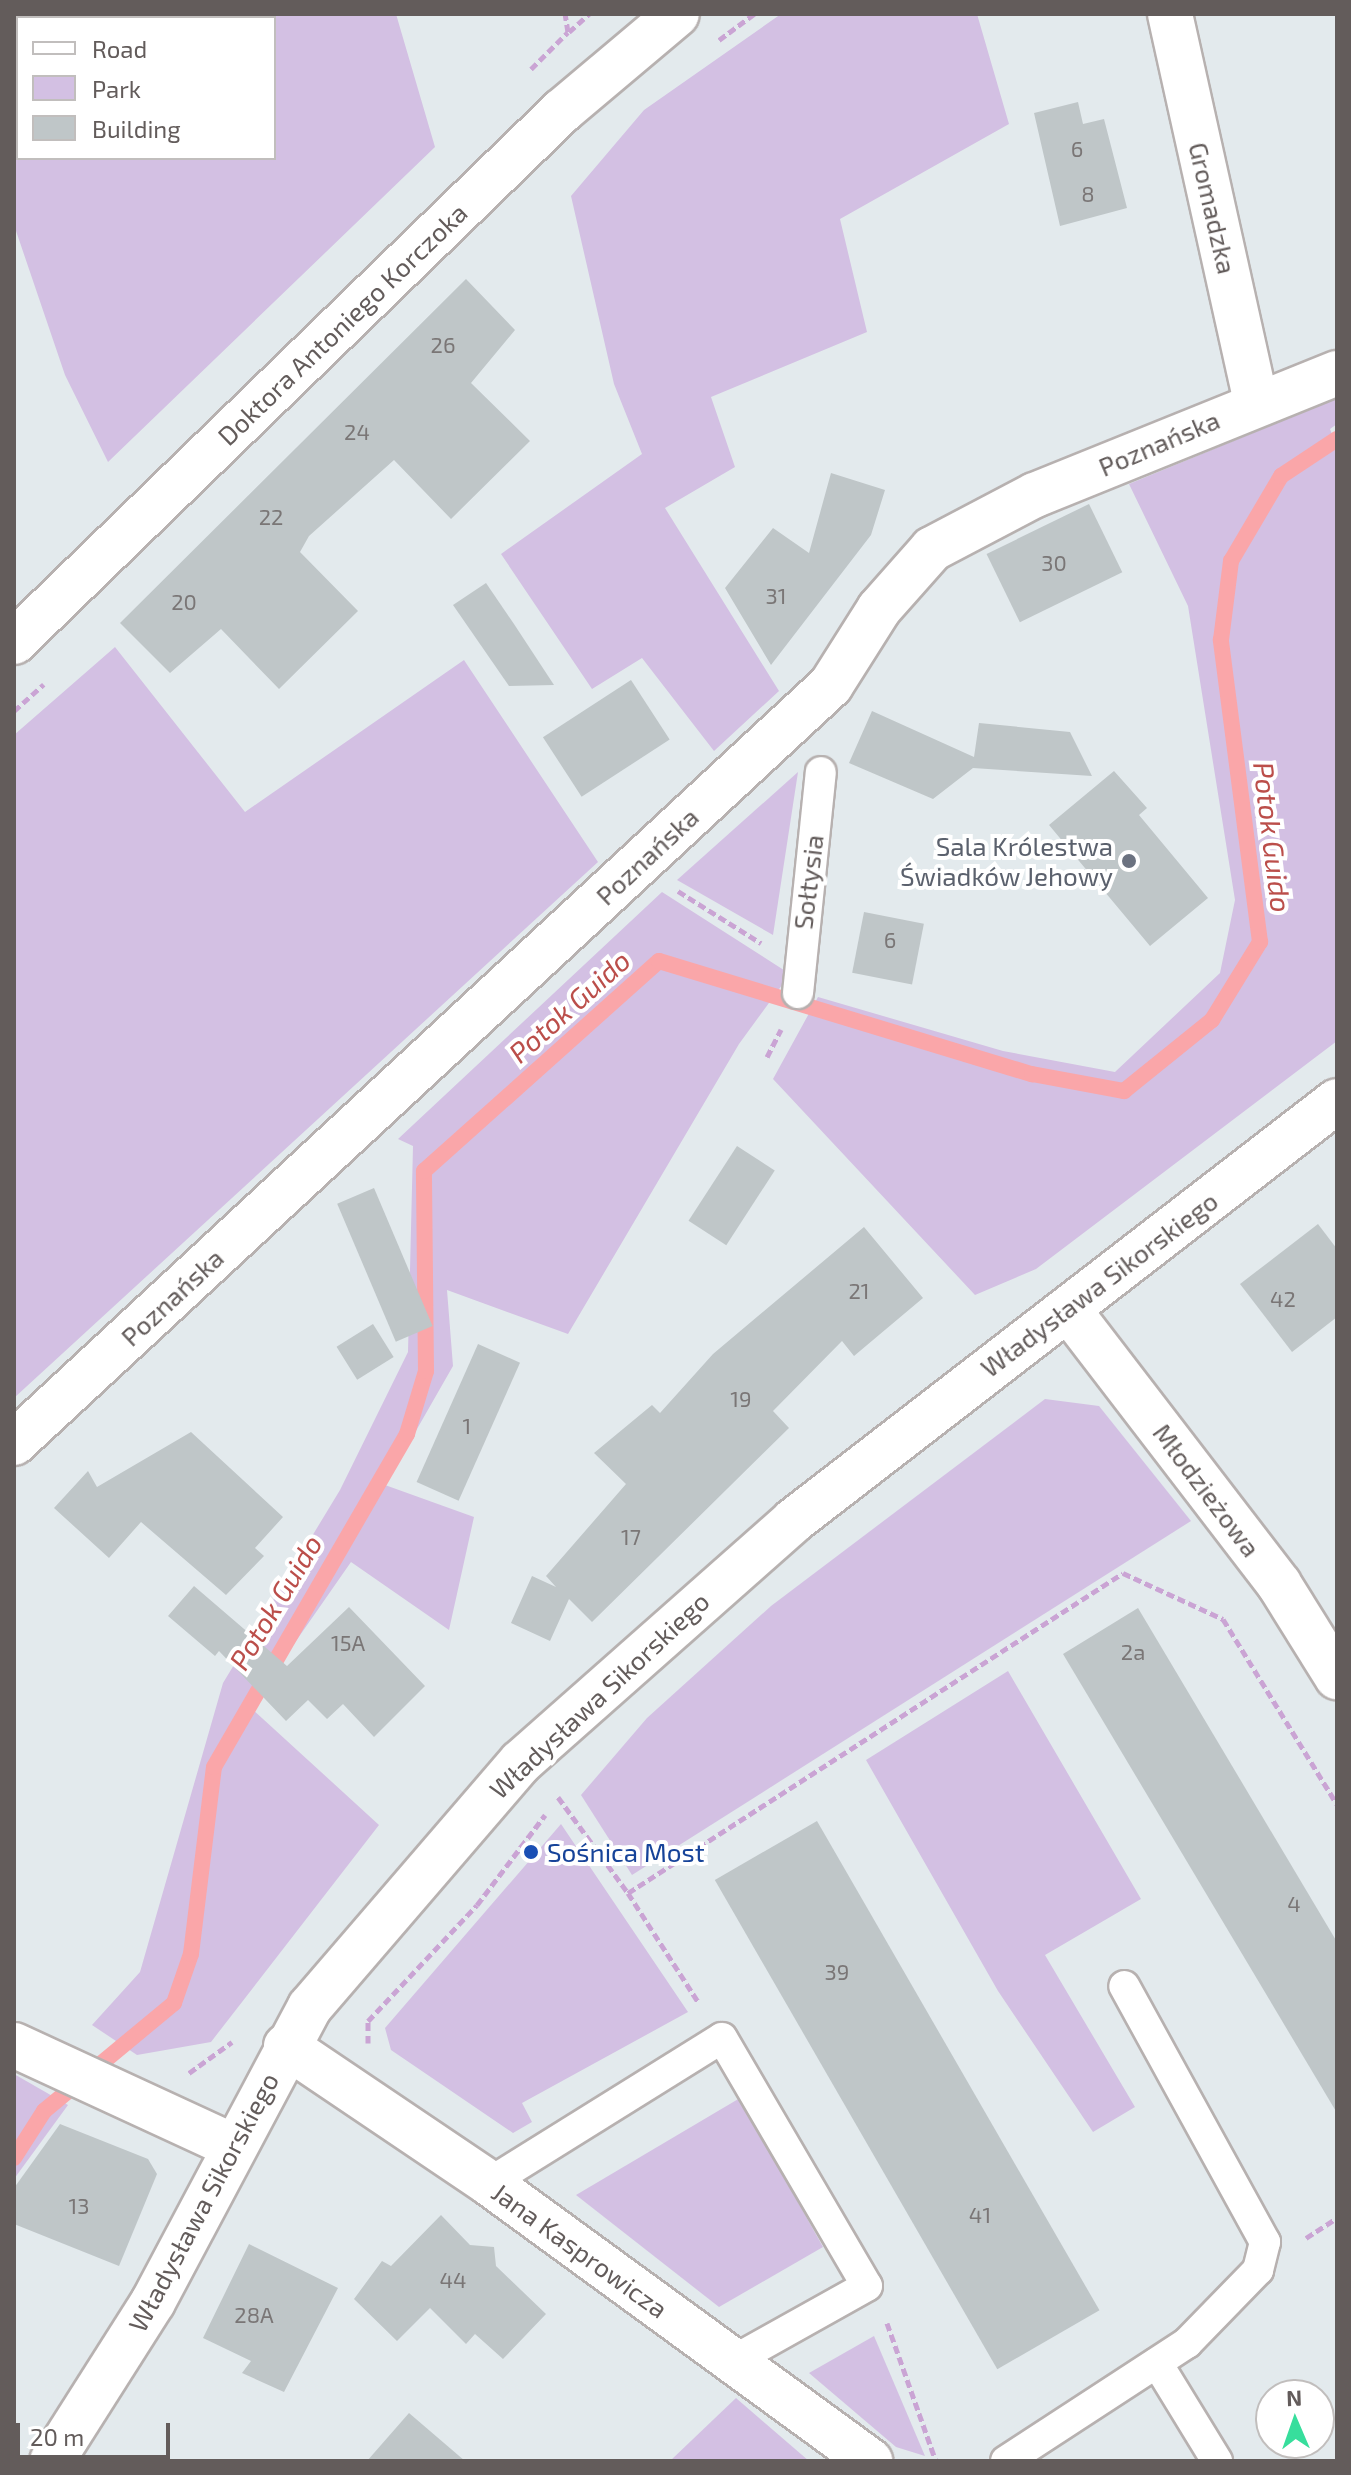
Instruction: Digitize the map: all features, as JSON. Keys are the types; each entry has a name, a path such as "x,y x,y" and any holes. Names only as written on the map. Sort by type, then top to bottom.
{"street":[{"name":"Gromadzka","path":"1170,14 1256,402"},
{"name":"Doktora Antoniego Korczoka","path":"14,642 652,22"},
{"name":"Poznańska","path":"14,1443 831,685 879,609 932,549 1035,495 1256,402 1337,373"},
{"name":"Władysława Sikorskiego","path":"52,2461 153,2302 286,2046 400,1896 584,1702 793,1521 1337,1101"},
{"name":"Młodzieżowa","path":"1068,1309 1279,1584 1337,1677"},
{"name":"Jana Kasprowicza","path":"286,2046 489,2183 870,2461"},
{"path":"32,2053 102,2091 233,2146"}],"lane":[{"name":"Sołtysia","path":"799,979 821,772"},
{"path":"1006,2461 1187,2343 1258,2270 1265,2242 1124,1986"},
{"path":"489,2183 722,2038 867,2286 733,2361"},
{"path":"1157,2363 1217,2461"}],"path":[{"path":"565,14 568,32"},
{"path":"527,72 589,14"},
{"path":"673,888 799,979"},
{"path":"628,1893 1123,1573 1223,1619 1337,1804"},
{"path":"368,2048 368,2021 477,1905 567,1786"},
{"path":"558,1797 628,1893 722,2038"},
{"path":"174,2072 188,2073 224,2053 242,2029"},
{"path":"867,2286 936,2461"}],"green space":[{"path":"14,14 396,14 435,147 108,462 65,375 14,225"},
{"path":"781,14 977,14 1009,124 840,219 867,332 711,397 735,467 665,508 779,691 714,751 642,658 592,689 501,554 642,454 614,384 571,196 644,110"},
{"path":"1337,398 1337,424 1330,429 1337,448 1337,1041 1036,1269 975,1295 773,1079 818,997 1003,1051 1115,1072 1220,973 1235,900 1188,606 1129,484"},
{"path":"115,647 245,812 464,660 598,862 14,1398 14,735"},
{"path":"798,772 773,935 677,880"},
{"path":"662,892 790,974 739,1044 568,1334 447,1290 453,1366 385,1485 474,1517 449,1630 351,1562 250,1707 379,1825 211,2042 137,2055 92,2025 140,1972 223,1683 340,1490 408,1352 413,1146 398,1139"},
{"path":"1045,1399 1099,1406 1191,1521 632,1875 581,1795 647,1718 771,1606"},
{"path":"1008,1671 1141,1899 1045,1955 1135,2107 1093,2132 998,1991 866,1760"},
{"path":"561,1824 688,2012 522,2103 532,2122 513,2133 391,2050 385,2028"},
{"path":"14,2074 68,2105 14,2179"},
{"path":"740,2098 823,2247 719,2307 576,2195"},
{"path":"874,2336 925,2456 896,2447 809,2373"},
{"path":"736,2398 809,2461 670,2461"}],"building":[{"path":"1078,102 1083,124 1104,119 1127,208 1060,226 1034,113"},
{"path":"466,279 515,330 471,383 530,441 451,519 394,460 309,536 300,552 358,611 279,689 221,629 170,673 120,623"},
{"path":"831,473 885,490 871,535 771,665 725,588 773,528 809,553"},
{"path":"1089,504 1122,572 1020,622 987,554"},
{"path":"486,583 554,685 509,686 453,605"},
{"path":"631,680 670,740 582,797 543,737"},
{"path":"872,711 974,757 979,723 1070,732 1092,776 973,768 933,799 849,763"},
{"name":"Sala Królestwa Świadków Jehowy","path":"1114,771 1147,808 1139,815 1208,898 1150,946 1049,825"},
{"path":"864,912 924,924 912,985 852,973"},
{"path":"737,1146 775,1171 726,1245 689,1221"},
{"path":"374,1188 433,1326 396,1342 337,1204"},
{"path":"1318,1224 1337,1249 1337,1317 1292,1352 1240,1284"},
{"path":"864,1227 923,1298 854,1356 842,1341 773,1411 789,1428 592,1622 569,1599 550,1641 511,1623 532,1576 556,1587 546,1576 626,1484 594,1453 652,1405 660,1413 713,1354"},
{"path":"373,1324 394,1357 357,1380 337,1347"},
{"path":"478,1344 520,1363 459,1501 417,1482"},
{"path":"191,1432 283,1517 255,1548 264,1556 226,1595 141,1522 109,1558 54,1508 88,1471 97,1487"},
{"path":"194,1586 287,1666 349,1607 425,1686 374,1737 343,1704 327,1719 308,1700 286,1721 219,1651 215,1656 168,1616"},
{"path":"1138,1608 1337,1942 1337,2113 1063,1654"},
{"path":"817,1821 1100,2310 997,2369 715,1880"},
{"path":"60,2124 148,2159 157,2174 119,2266 14,2224 14,2188"},
{"path":"441,2215 470,2245 494,2247 496,2266 546,2314 503,2359 475,2334 466,2344 430,2308 397,2341 354,2299 382,2261 391,2266"},
{"path":"249,2244 338,2288 284,2392 242,2373 251,2361 203,2338"},
{"path":"409,2413 465,2461 367,2461"}],"waterway":[{"name":"Potok Guido","path":"14,2158 44,2111 174,2003 191,1954 214,1767 407,1434 426,1371 424,1171 659,961 1032,1074 1124,1091 1212,1020 1260,942 1221,640 1231,561 1281,476 1337,439"}],"place":[{"name":"Sala Królestwa Świadków Jehowy","path":"1129,861"},
{"name":"Sośnica Most","path":"531,1852"}]}
